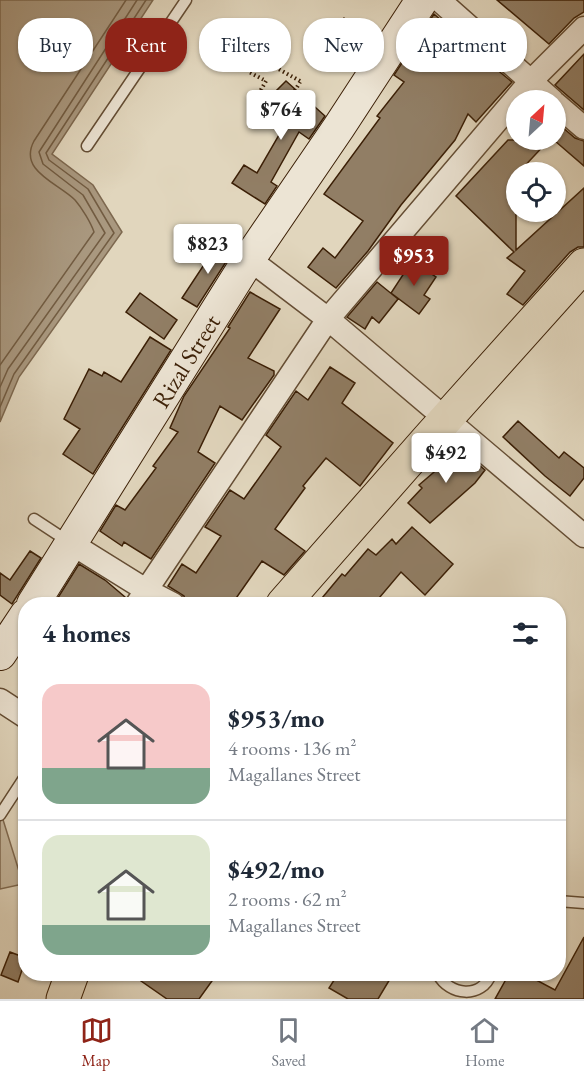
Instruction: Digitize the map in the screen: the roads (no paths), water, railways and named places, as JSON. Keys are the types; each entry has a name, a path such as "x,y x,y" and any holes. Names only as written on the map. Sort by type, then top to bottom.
{"highway":[{"path":"290,597 584,265"},
{"path":"63,999 69,981"}],"street":[{"name":"Rizal Street","path":"38,597 249,259 422,0"},
{"path":"439,0 540,90"},
{"path":"72,544 141,597 328,319 530,82 584,28"},
{"path":"566,112 584,128"},
{"path":"249,259 328,319 584,536"},
{"path":"0,654 18,627"},
{"path":"0,700 18,712"}],"lane":[{"path":"87,146 186,0"},
{"path":"34,519 72,544"},
{"path":"0,814 18,787"},
{"path":"566,902 584,903"},
{"path":"441,981 460,992 482,987 486,981"},
{"path":"445,999 450,988"}],"water":[{"path":"0,0 153,0 141,18 105,18 106,72 52,154 93,185 122,232 19,377 0,422"}]}
